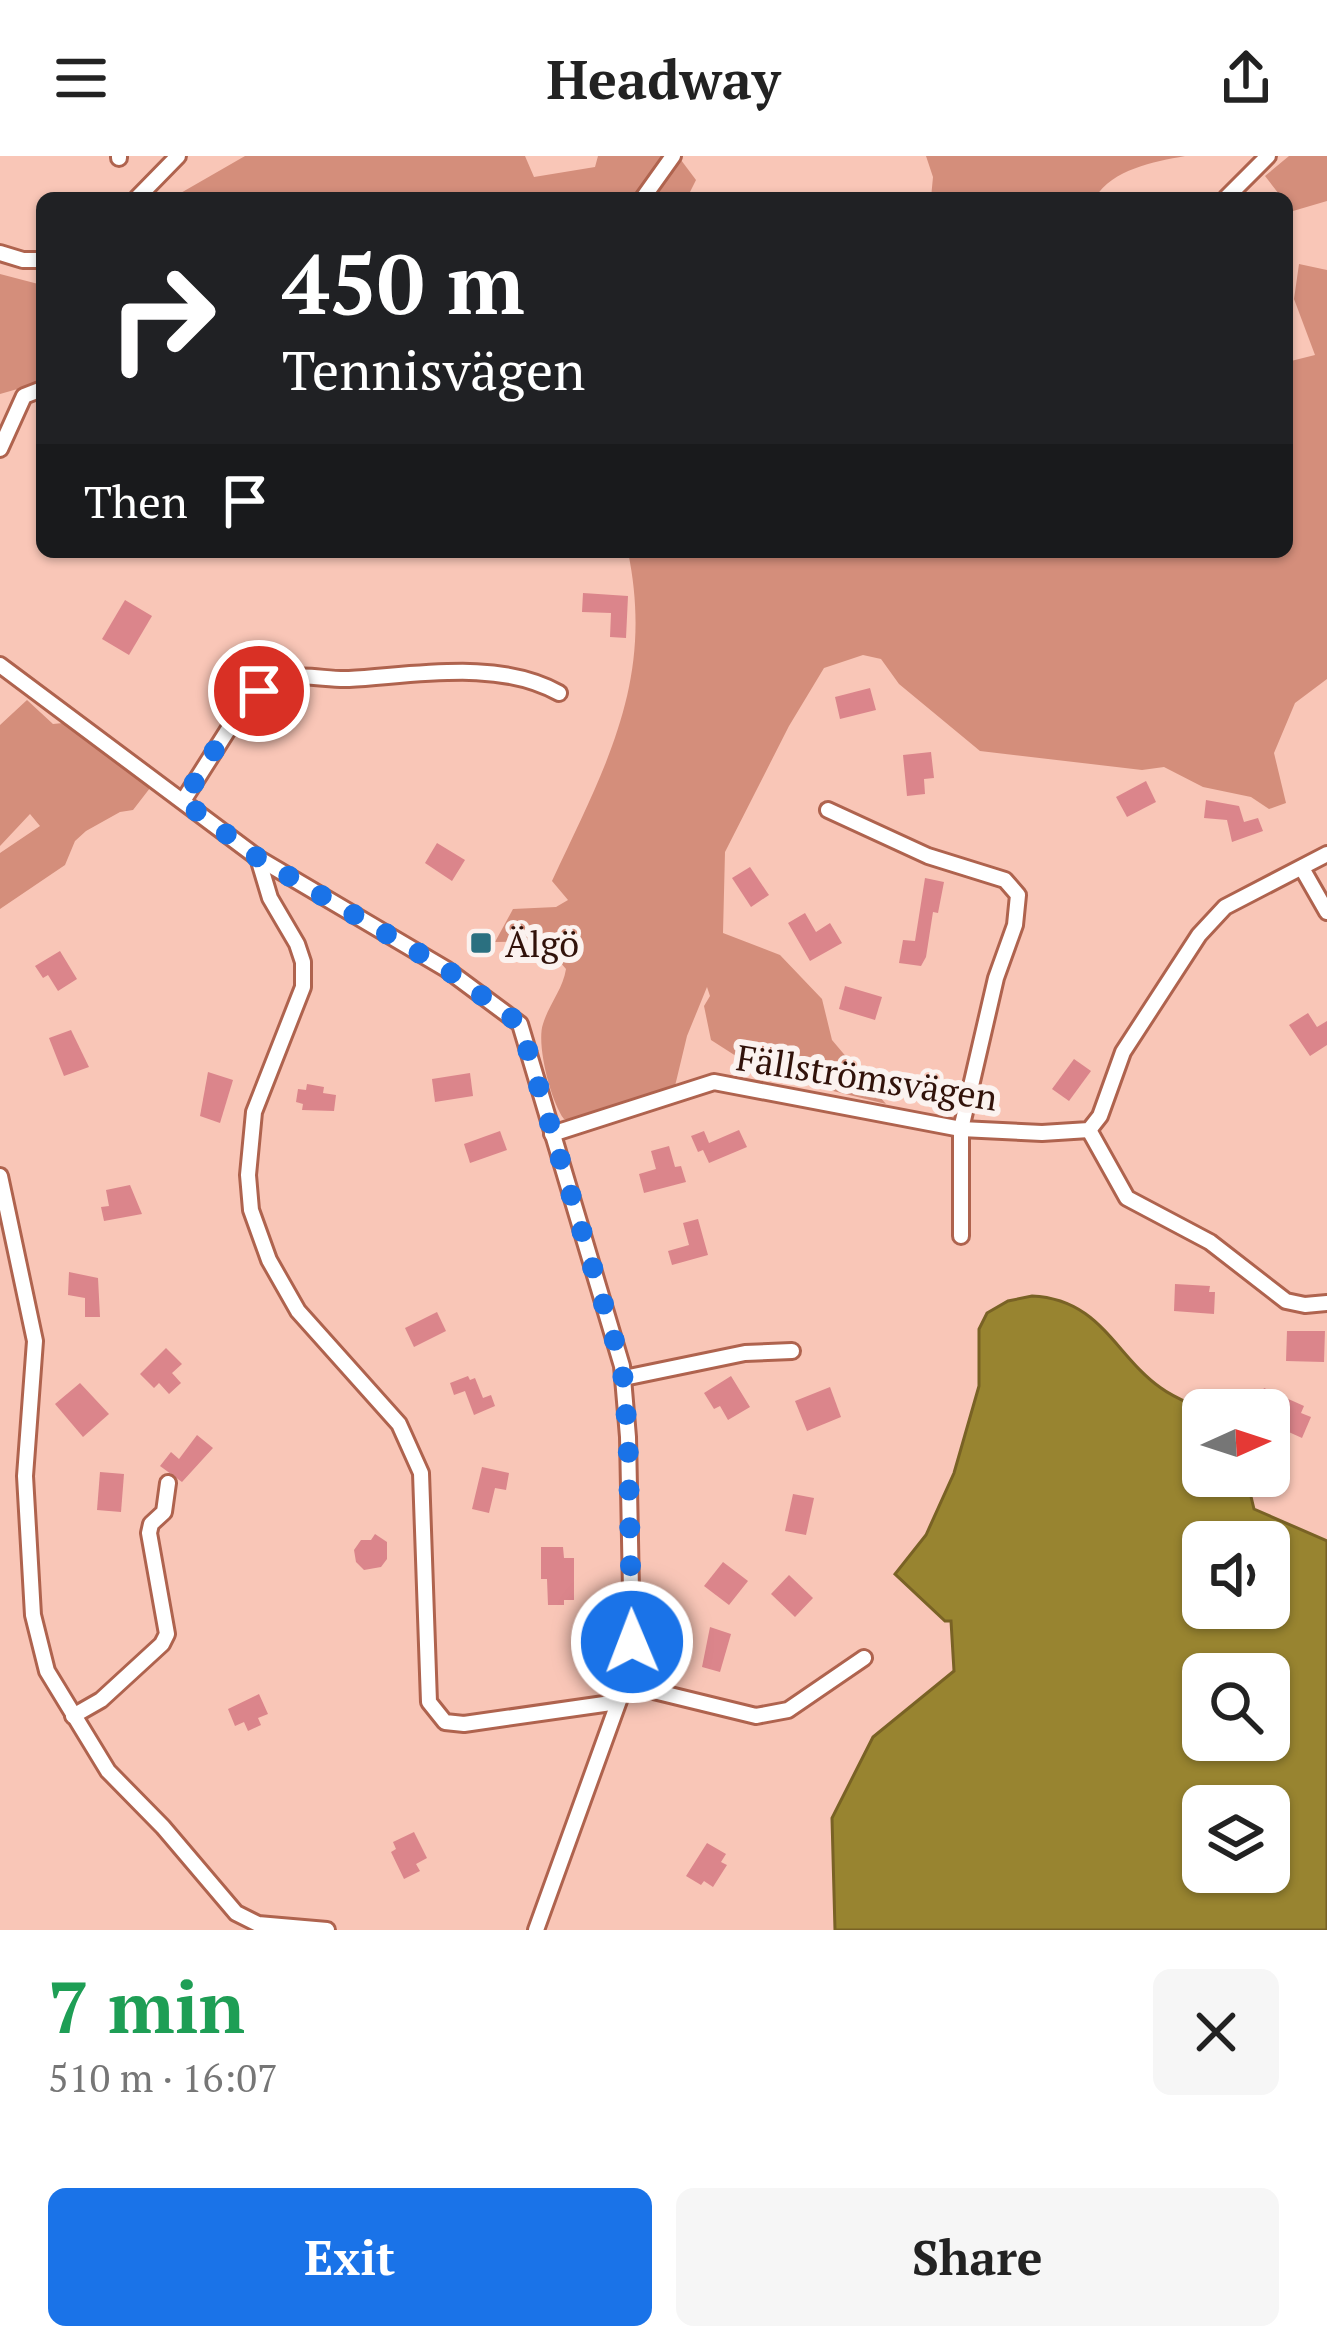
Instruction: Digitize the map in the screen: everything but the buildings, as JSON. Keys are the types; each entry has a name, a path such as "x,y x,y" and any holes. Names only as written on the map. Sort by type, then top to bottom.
{"street":[{"path":"143,192 178,156"},
{"path":"648,192 673,156"},
{"path":"1232,192 1268,156"},
{"path":"0,253 36,260"},
{"path":"0,449 24,396 36,391"},
{"path":"0,665 258,858 446,969 520,1024 573,1193 623,1378 632,1642 625,1684 536,1930"},
{"path":"183,801 244,703 292,677 489,673 532,678 559,693"},
{"path":"828,811 928,856 1004,880 1018,895 1015,926 996,978 961,1129 962,1236"},
{"path":"1327,854 1225,908 1199,935 1123,1052 1100,1116 1089,1130 1127,1198 1210,1242 1286,1300 1305,1305 1327,1303"},
{"path":"258,858 270,898 297,944 303,987 254,1112 248,1175 251,1210 268,1260 298,1311 399,1424 416,1458 421,1474 429,1702 445,1722 464,1724 618,1702"},
{"path":"1303,870 1327,912"},
{"name":"Fällströmsvägen","path":"552,1134 714,1082 961,1129 1089,1130"},
{"path":"0,1176 35,1341 25,1476 33,1615 47,1671 108,1771 236,1913 258,1924 327,1930"},
{"path":"623,1378 745,1353 792,1351"},
{"path":"73,1715 101,1700 167,1634 149,1533 151,1524 164,1512 168,1483"},
{"path":"625,1684 756,1716 788,1710 864,1658"}],"shaded area":[{"path":"245,156 525,156 534,177 595,167 598,156 678,156 696,180 690,192 182,192"},
{"path":"926,156 1185,156 1123,174 1100,192 932,192 933,177"},
{"path":"1289,156 1327,156 1327,201 1293,211 1293,192 1277,192 1265,176"},
{"path":"1299,264 1327,270 1327,679 1295,703 1274,753 1286,803 1269,809 1251,797 1203,787 1164,767 1142,770 980,751 899,684 881,659 863,655 824,668 725,852 723,933 780,955 822,999 832,1040 886,1104 764,1074 711,1040 704,1006 710,996 707,987 687,1036 675,1086 580,1120 564,1119 546,1073 541,1033 566,969 542,941 495,942 513,909 556,907 568,900 552,881 606,761 630,683 635,599 629,558 1293,558 1293,360 1315,355 1294,299"},
{"path":"0,274 36,283 36,384 0,394"},
{"path":"27,700 53,724 63,723 150,788 133,810 86,831 75,841 65,865 0,909 0,853 40,826 30,814 0,846 0,725"},
{"path":"1032,1296 1075,1307 1091,1318 1145,1375 1182,1399 1182,1497 1251,1497 1254,1509 1281,1521 1182,1521 1182,1629 1290,1629 1290,1525 1327,1541 1327,1930 835,1930 832,1818 873,1737 954,1671 951,1621 945,1621 895,1574 926,1535 954,1473 979,1386 979,1329 987,1313 1008,1301"}],"place":[{"name":"Älgö","path":"481,943"}],"route":[{"path":"259,691 244,703 183,801 258,858 446,969 520,1024 622,1366 632,1642"}]}
